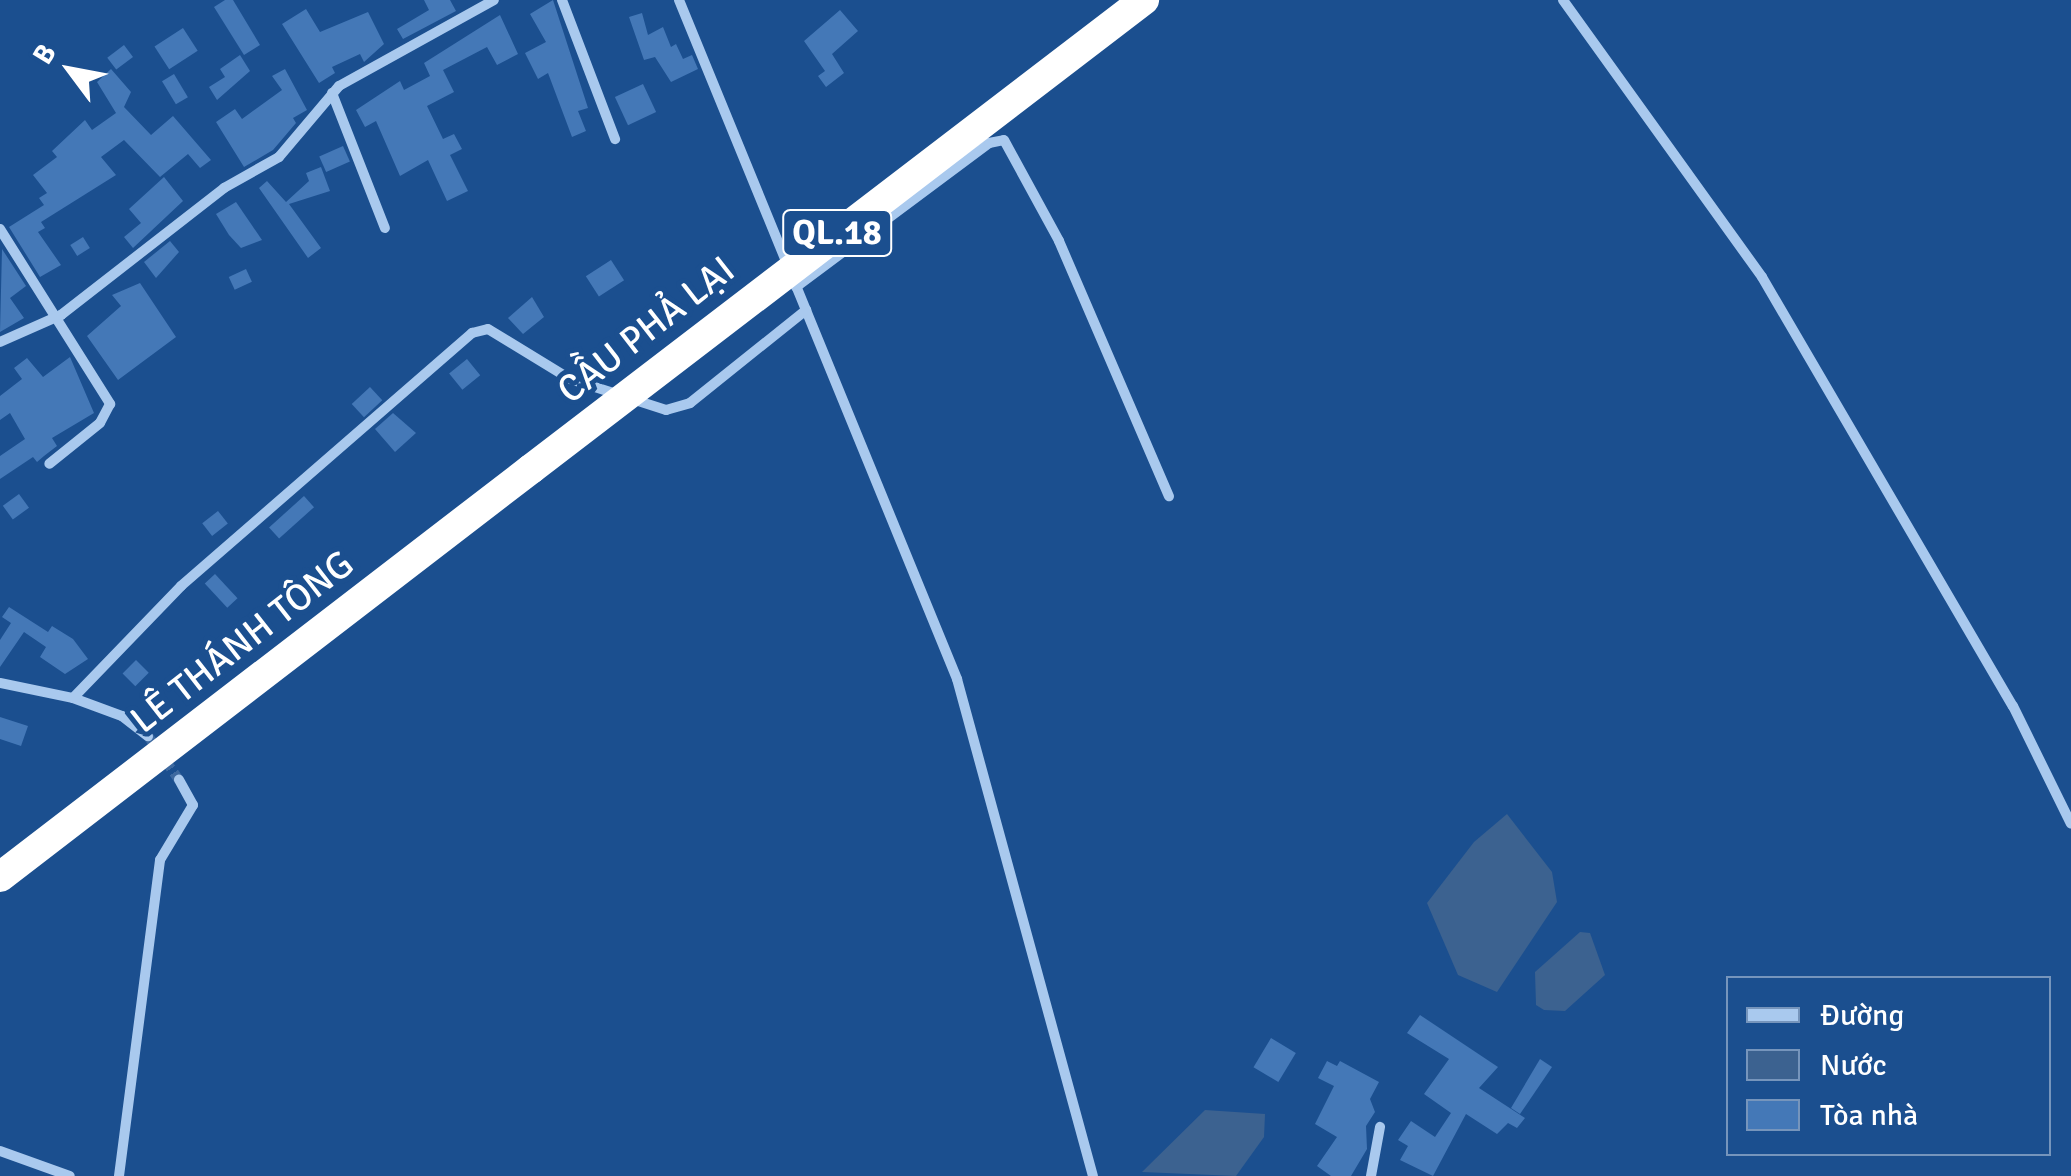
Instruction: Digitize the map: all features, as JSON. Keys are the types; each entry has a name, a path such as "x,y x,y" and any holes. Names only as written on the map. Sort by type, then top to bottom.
{"highway":[{"name":"CẦU PHẢ LẠI","path":"531,469 1144,0"},
{"name":"LÊ THÁNH TÔNG","path":"0,877 531,469"}],"street":[{"path":"0,342 31,323 54,318 224,188 279,156 332,93 494,0"},
{"path":"562,0 615,139"},
{"path":"679,0 957,679 1093,1176"},
{"path":"1563,0 1762,277 2013,706 2071,824"},
{"path":"332,93 385,228"},
{"path":"796,287 989,143 1004,140 1059,241 1168,496"},
{"path":"0,230 110,406 100,423 49,464"},
{"path":"73,698 181,586 472,333 488,328 570,379 666,410 690,402 806,310"},
{"path":"0,683 73,698 122,716 148,736"},
{"path":"119,1176 160,860 193,805 179,780"},
{"path":"1371,1176 1380,1127"},
{"path":"0,1151 70,1176"}],"water":[{"path":"1507,814 1552,872 1557,902 1497,992 1458,975 1427,903 1474,842"},
{"path":"1580,932 1590,933 1605,975 1565,1011 1544,1010 1536,1005 1535,972"},
{"path":"1205,1110 1265,1114 1264,1137 1236,1176 1142,1172"}],"building":[{"path":"233,0 260,45 244,55 214,7"},
{"path":"424,0 450,0 456,11 403,39 397,29 429,10"},
{"path":"553,0 588,108 578,111 586,131 572,137 548,73 538,79 525,53 546,42 530,14"},
{"path":"306,9 320,32 368,12 384,44 364,62 360,54 332,67 335,73 319,83 282,24"},
{"path":"840,10 858,31 832,54 844,73 826,87 818,76 825,71 804,41"},
{"path":"642,13 648,35 663,27 671,47 676,44 683,59 692,55 698,69 671,82 655,57 644,60 629,17"},
{"path":"500,15 518,54 497,65 487,47 443,70 454,92 427,106 443,139 454,134 462,149 450,155 468,191 447,201 428,160 400,176 376,121 365,127 356,110 400,81 404,90 430,76 424,63"},
{"path":"183,28 198,51 169,69 154,47"},
{"path":"124,45 133,57 116,70 107,58"},
{"path":"240,55 250,71 217,100 209,87 225,77 220,69"},
{"path":"111,69 131,92 124,107 151,135 173,116 211,160 200,168 188,154 160,177 124,140 101,157 116,175 41,222 45,228 38,232 61,265 40,277 9,227 44,205 39,198 47,193 33,175 57,157 52,151 85,120 92,130 116,113 97,82"},
{"path":"285,69 307,110 293,118 296,123 273,150 244,167 216,122 235,109 242,119 282,90 272,76"},
{"path":"174,74 188,97 176,104 162,81"},
{"path":"643,84 656,112 628,125 615,97"},
{"path":"343,146 350,162 326,172 319,157"},
{"path":"321,167 330,191 289,204 321,248 308,258 259,188 267,181 286,202 309,181 306,173"},
{"path":"164,177 183,201 133,248 124,237 141,223 129,209"},
{"path":"236,202 262,240 241,248 216,214"},
{"path":"83,237 90,248 77,256 70,245"},
{"path":"170,241 179,252 156,278 144,262"},
{"path":"2,249 26,286 10,298 24,318 0,332"},
{"path":"611,260 624,280 599,296 586,276"},
{"path":"246,269 252,282 235,290 229,277"},
{"path":"140,283 176,337 118,380 87,336 121,306 112,295"},
{"path":"532,297 544,317 523,334 508,318"},
{"path":"70,357 94,413 52,438 57,446 37,462 33,457 0,479 0,456 25,439 10,413 0,420 0,396 22,379 14,368 27,358 43,377"},
{"path":"467,359 480,375 462,390 449,373"},
{"path":"370,387 382,400 364,417 352,404"},
{"path":"393,413 416,433 395,452 375,429"},
{"path":"19,494 29,508 13,520 3,506"},
{"path":"304,496 314,507 279,539 269,527"},
{"path":"218,511 228,524 212,536 202,523"},
{"path":"215,574 238,598 227,608 205,584"},
{"path":"9,607 48,632 52,626 73,639 88,659 65,674 40,657 46,647 24,632 0,667 0,640 11,623 2,617"},
{"path":"136,660 149,673 135,686 123,673"},
{"path":"0,717 28,726 21,746 0,739"},
{"path":"1420,1015 1498,1067 1479,1088 1525,1118 1517,1128 1508,1123 1497,1134 1466,1114 1433,1176 1400,1160 1408,1146 1398,1140 1411,1121 1435,1137 1451,1113 1424,1094 1449,1059 1407,1033"},
{"path":"1271,1038 1296,1053 1278,1082 1253,1067"},
{"path":"1540,1059 1552,1067 1520,1114 1511,1108"},
{"path":"1327,1061 1337,1066 1340,1061 1379,1082 1370,1099 1375,1112 1366,1126 1367,1149 1351,1176 1331,1176 1317,1166 1337,1137 1315,1124 1334,1086 1318,1078"}],"tunnel":[{"path":"148,736 179,780"}]}
